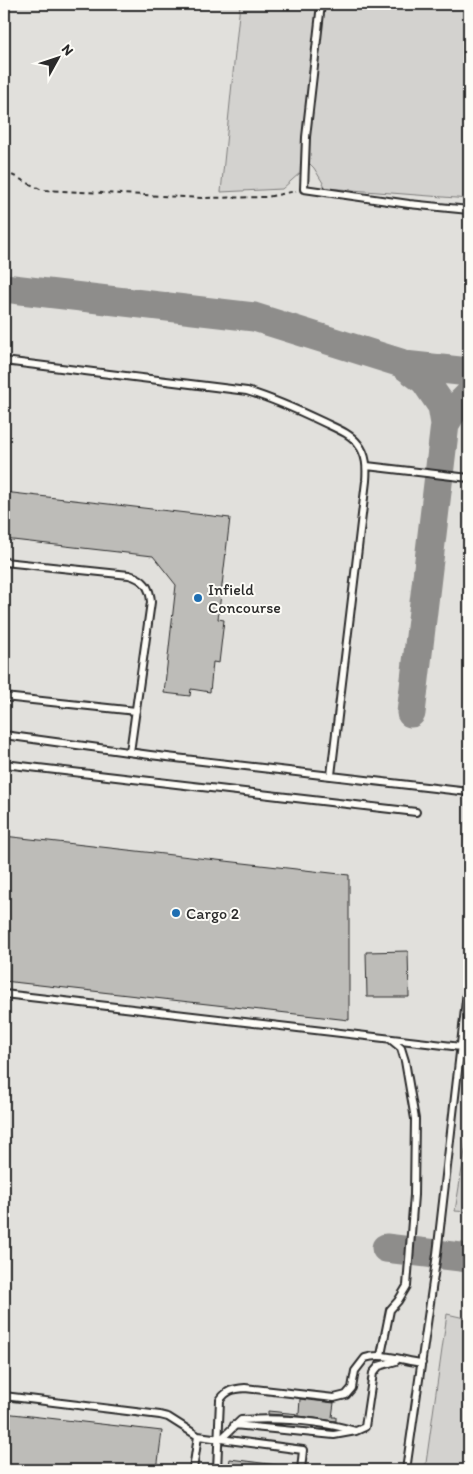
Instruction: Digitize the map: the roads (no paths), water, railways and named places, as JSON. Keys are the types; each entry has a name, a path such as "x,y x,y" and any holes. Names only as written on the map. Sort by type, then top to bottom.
{"lane":[{"path":"321,4 306,137 304,189 409,204 469,210"},
{"path":"4,361 247,392 293,407 352,437 359,445 367,466 331,775"},
{"path":"367,466 469,478"},
{"path":"4,562 129,575 143,581 150,594 151,602 130,752"},
{"path":"4,697 136,711"},
{"path":"4,735 130,752 469,792"},
{"path":"4,764 416,812"},
{"path":"406,1470 437,1254 469,974"},
{"path":"4,994 461,1047"},
{"path":"380,1355 390,1310 407,1286 414,1195 415,1118 405,1060 401,1048 389,1039"},
{"path":"217,1470 220,1440 220,1400 232,1390 244,1388 334,1398 346,1395 352,1388 355,1372 364,1358 380,1355 422,1364"},
{"path":"220,1440 241,1420 267,1418 336,1425 356,1431 364,1427 373,1373 379,1366 399,1360"},
{"path":"4,1396 160,1415 168,1417 198,1436 304,1450 301,1470"},
{"path":"193,1470 198,1436"}],"place":[{"name":"Infield Concourse","path":"198,598"},
{"name":"Cargo 2","path":"176,913"}]}
